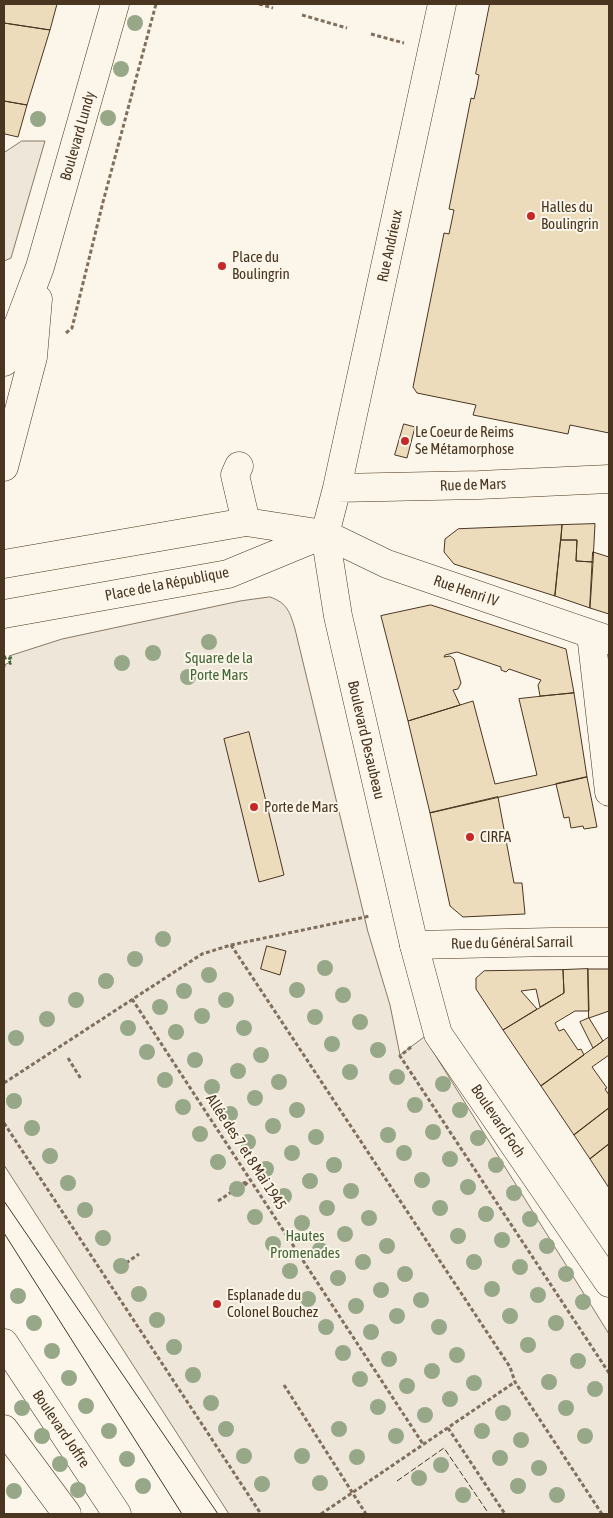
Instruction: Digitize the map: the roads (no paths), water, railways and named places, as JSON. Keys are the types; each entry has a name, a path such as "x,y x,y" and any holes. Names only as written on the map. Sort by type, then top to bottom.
{"main road":[{"name":"Boulevard Lundy","path":"4,362 40,268 115,4"},
{"name":"Rue Andrieux","path":"337,488 442,4"},
{"name":"Boulevard Lundy","path":"4,467 33,357 40,268"},
{"path":"238,466 235,475 246,522"},
{"name":"Rue de Mars","path":"337,488 479,485 609,479"},
{"path":"4,564 246,522 325,534 337,488"},
{"name":"Place de la République","path":"4,614 228,574 325,534"},
{"name":"Rue Henri IV","path":"325,534 387,564 600,637"},
{"name":"Boulevard Desaubeau","path":"325,534 338,616 414,945"},
{"path":"600,637 609,792"},
{"name":"Rue du Général Sarrail","path":"414,945 609,942"},
{"name":"Boulevard Foch","path":"414,945 438,1034 609,1283"},
{"name":"Boulevard Joffre","path":"4,1343 117,1514"},
{"path":"4,1429 66,1513"}],"tram line":[{"path":"4,1201 218,1514"},
{"path":"4,1233 182,1514"}],"place":[{"name":"Halles du Boulingrin","path":"531,216"},
{"name":"Place du Boulingrin","path":"222,266"},
{"name":"Le Coeur de Reims Se Métamorphose","path":"405,441"},
{"name":"Porte de Mars","path":"254,807"},
{"name":"CIRFA","path":"470,837"},
{"name":"Esplanade du Colonel Bouchez","path":"217,1304"}],"park label":[{"name":"Square de la Porte Mars","path":"219,666"},
{"name":"Hautes Promenades","path":"305,1244"}]}
